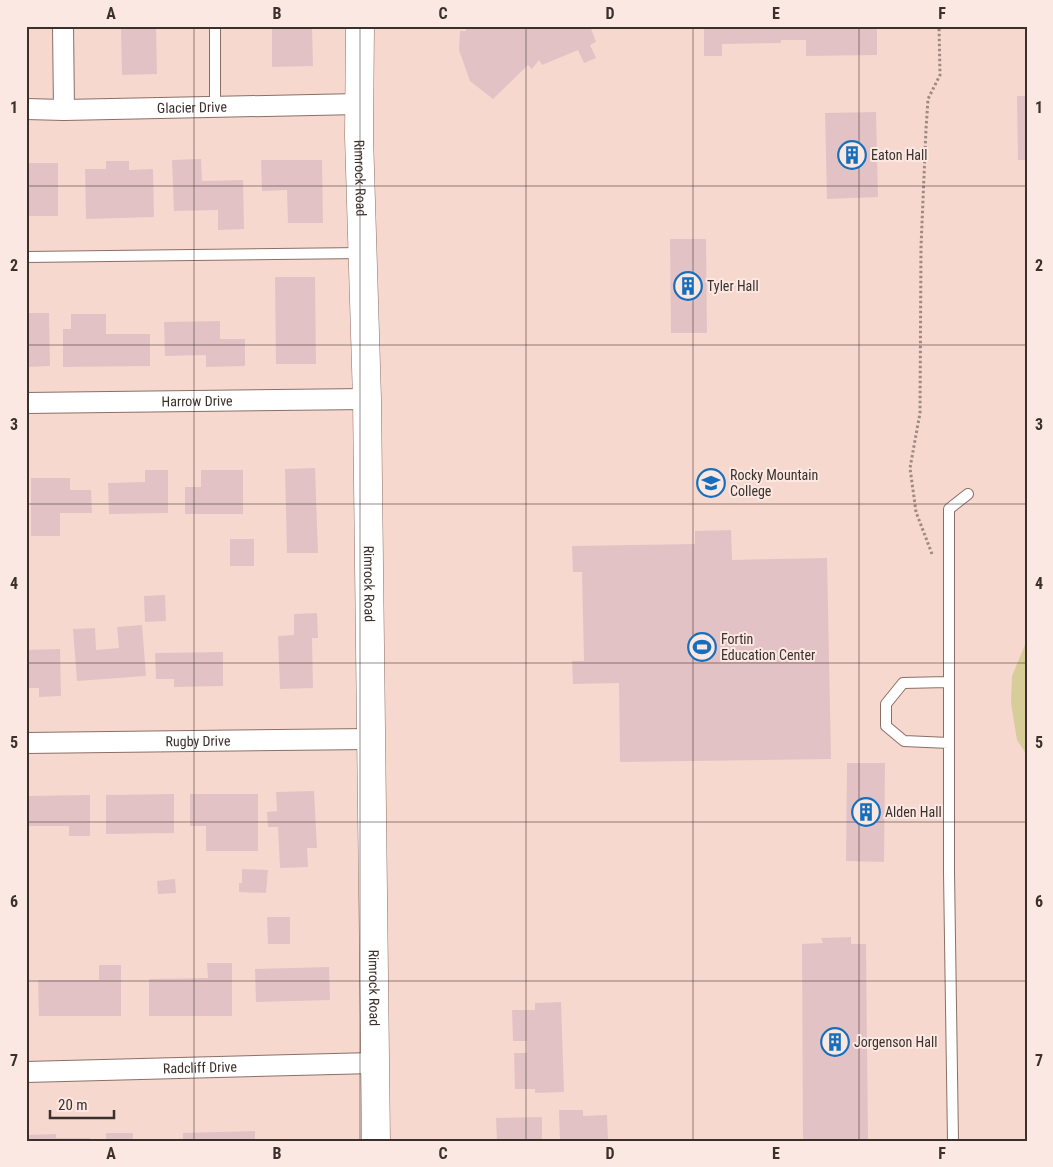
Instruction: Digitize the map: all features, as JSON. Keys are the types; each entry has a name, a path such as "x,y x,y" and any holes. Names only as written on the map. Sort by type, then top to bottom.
{"main road":[{"name":"Rimrock Road","path":"360,26 358,104 367,399 376,1141"}],"street":[{"path":"63,26 64,110"},
{"name":"Glacier Drive","path":"26,109 64,110 358,104"},
{"name":"Harrow Drive","path":"26,403 367,399"},
{"name":"Rugby Drive","path":"26,743 371,739"},
{"name":"Radcliff Drive","path":"26,1072 374,1063"}],"lane":[{"path":"215,26 215,106"},
{"path":"26,257 363,253"},
{"path":"953,1141 949,872 949,509 968,494"},
{"path":"948,682 903,683 886,704 886,726 904,741 949,743"}],"path":[{"path":"933,554 916,512 910,468 920,414 921,247 926,129 928,99 940,75 939,26"}],"shaded area":[{"path":"1027,640 1027,755 1017,740 1011,703 1012,676"}],"building":[{"path":"121,26 156,26 157,74 122,75"},
{"path":"272,26 312,26 313,66 272,67"},
{"path":"466,26 590,26 596,42 590,45 596,58 584,63 578,50 542,65 539,60 532,69 528,65 493,99 470,81 459,50 460,31 466,31"},
{"path":"704,26 877,26 877,55 806,56 806,40 781,40 781,43 722,44 722,56 704,56"},
{"path":"1017,96 1027,96 1027,160 1018,160"},
{"name":"Eaton Hall","path":"876,112 878,197 827,199 825,113"},
{"path":"201,159 202,181 243,180 244,229 218,230 218,210 174,211 172,160"},
{"path":"261,160 322,160 323,223 288,223 287,190 262,191"},
{"path":"106,161 129,161 129,170 153,169 154,217 86,219 85,169 106,169"},
{"path":"26,163 58,163 58,216 26,216"},
{"name":"Tyler Hall","path":"670,239 706,239 707,333 671,333"},
{"path":"275,277 315,277 316,364 276,364"},
{"path":"26,313 49,313 50,366 26,367"},
{"path":"71,314 106,314 106,334 150,334 150,366 63,367 63,329 71,329"},
{"path":"220,321 220,339 245,339 245,366 206,367 206,355 165,356 164,322"},
{"path":"315,468 318,553 287,553 285,469"},
{"path":"145,470 168,470 168,513 109,514 108,483 145,482"},
{"path":"201,470 243,470 243,514 185,514 185,487 201,487"},
{"path":"31,478 70,478 70,490 91,490 92,513 60,513 60,536 31,536"},
{"path":"731,530 732,560 827,558 831,759 620,762 619,683 573,684 572,661 584,661 582,572 573,572 572,546 695,544 695,531"},
{"path":"230,539 254,539 254,566 230,566"},
{"path":"165,595 166,621 145,622 144,596"},
{"path":"317,613 318,638 312,638 313,688 280,689 278,636 294,635 294,614"},
{"path":"142,625 146,676 77,681 73,629 95,628 96,650 119,648 117,627"},
{"path":"60,649 61,696 39,697 39,688 26,688 26,650"},
{"path":"223,652 223,686 174,687 174,679 156,679 155,653"},
{"name":"Alden Hall","path":"847,763 885,763 884,862 846,861"},
{"path":"314,791 317,848 307,848 308,867 280,868 278,827 268,827 267,812 277,811 276,792"},
{"path":"174,794 174,833 106,834 106,795"},
{"path":"190,794 258,794 258,851 206,851 206,826 190,826"},
{"path":"90,795 90,836 69,836 69,826 26,826 26,796"},
{"path":"242,869 268,870 266,893 239,892 239,883 242,883"},
{"path":"175,879 176,893 158,894 157,881"},
{"path":"267,917 290,917 290,944 268,944"},
{"name":"Jorgenson Hall","path":"851,937 851,944 866,944 868,1141 803,1141 802,944 823,943 821,938"},
{"path":"207,963 232,963 232,1016 149,1016 149,979 208,978"},
{"path":"99,965 121,965 121,1016 39,1016 38,980 99,980"},
{"path":"329,967 330,1000 256,1002 255,969"},
{"path":"561,1002 564,1092 535,1093 535,1089 515,1089 514,1053 527,1053 527,1041 513,1041 512,1010 535,1010 535,1003"},
{"path":"559,1110 583,1110 583,1116 607,1115 608,1141 560,1141"},
{"path":"542,1117 542,1141 497,1141 496,1118"},
{"path":"255,1131 255,1141 183,1141 183,1133"},
{"path":"106,1133 133,1133 133,1141 106,1141"},
{"path":"56,1134 56,1138 90,1138 90,1141 26,1141 26,1135"}],"place":[{"name":"Eaton Hall","path":"852,155"},
{"name":"Tyler Hall","path":"688,286"},
{"name":"Rocky Mountain College","path":"711,483"},
{"name":"Fortin Education Center","path":"702,647"},
{"name":"Alden Hall","path":"866,812"},
{"name":"Jorgenson Hall","path":"835,1042"}]}
